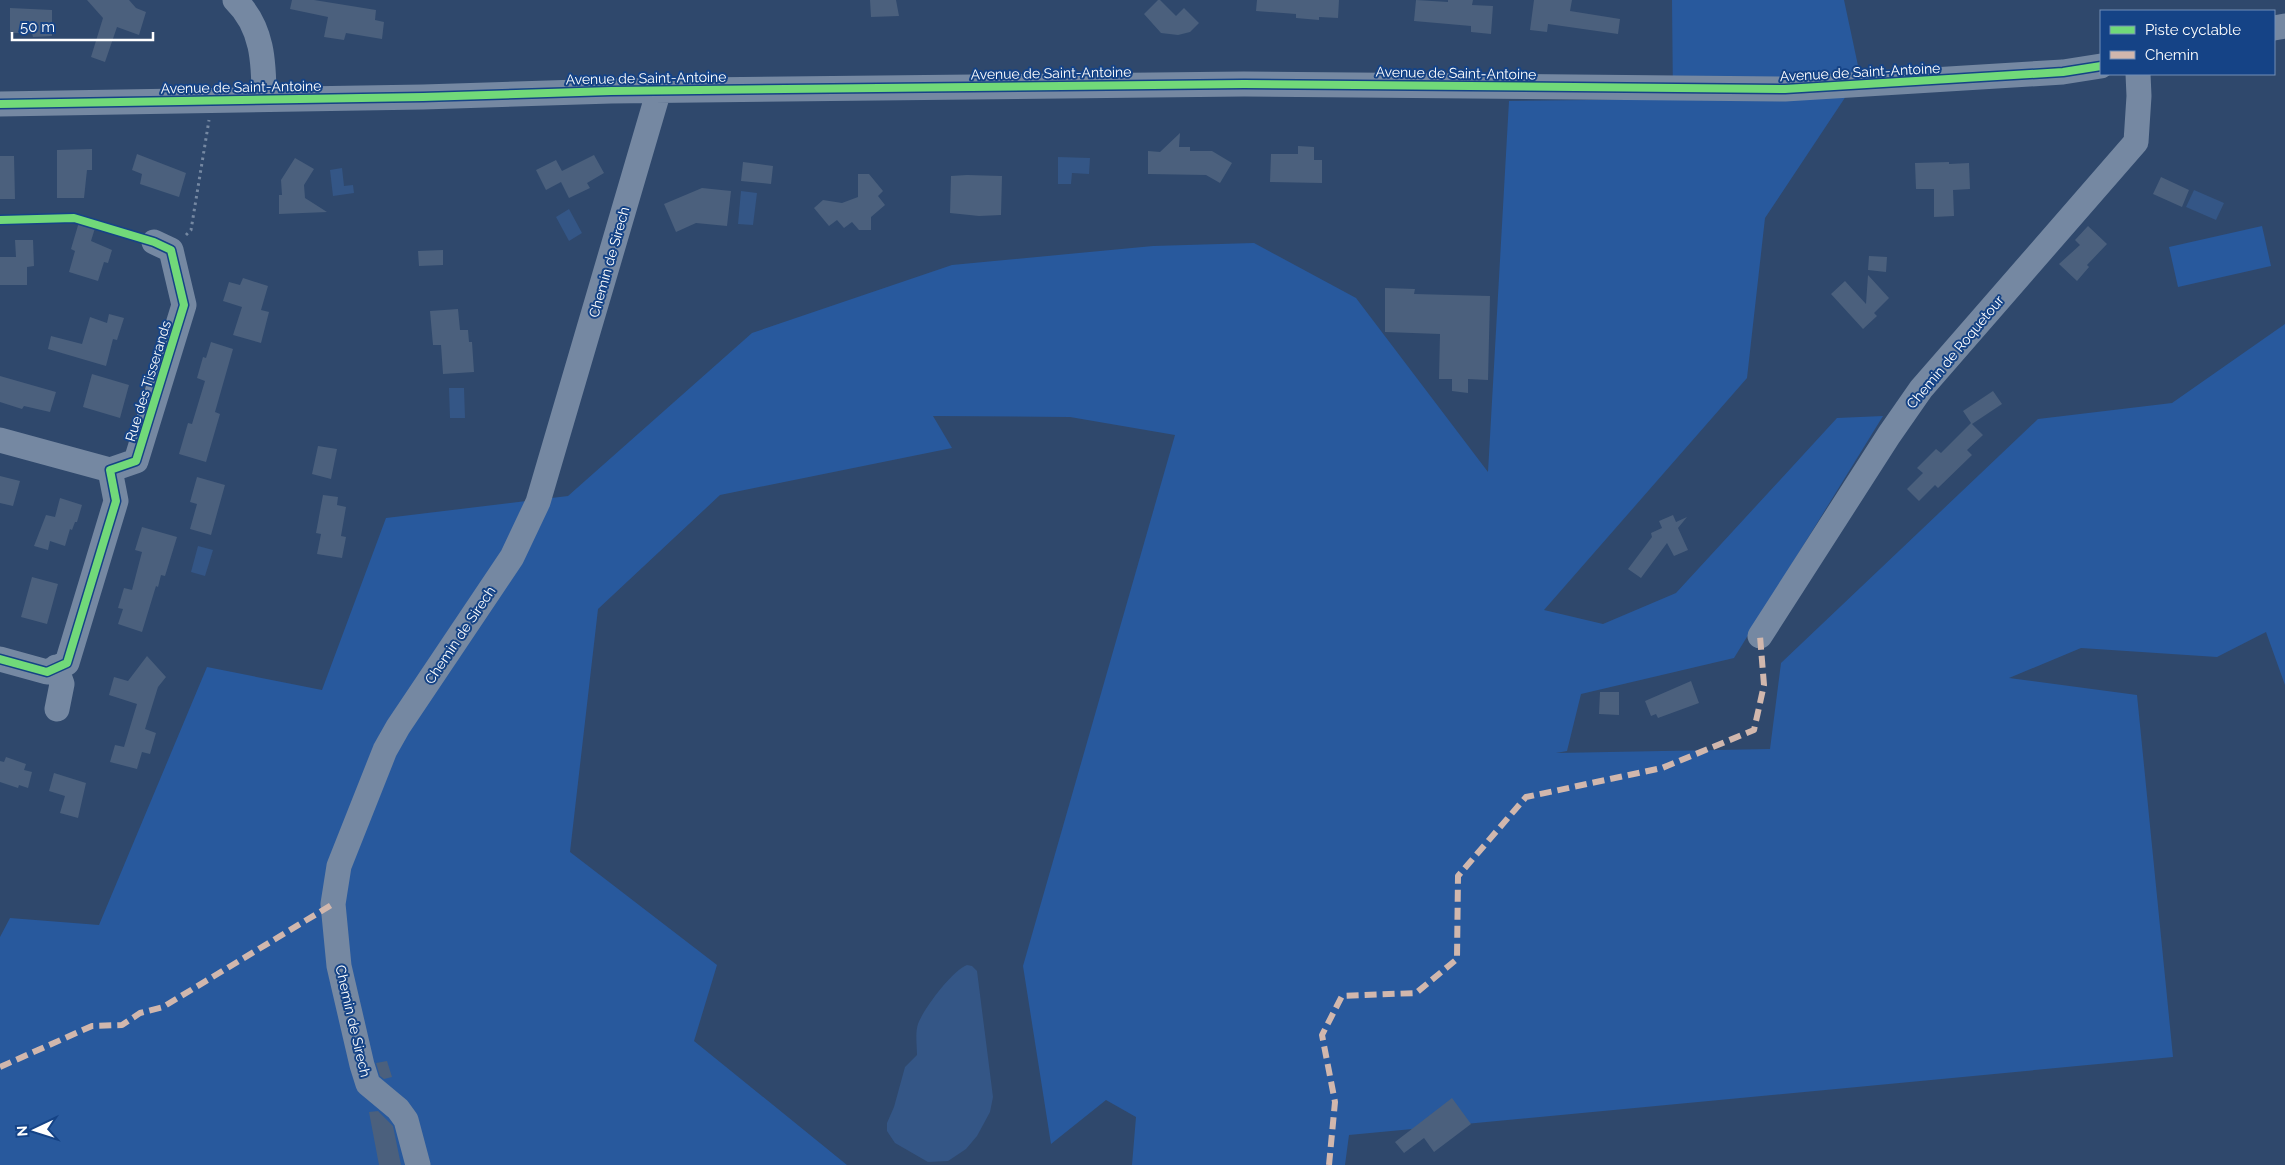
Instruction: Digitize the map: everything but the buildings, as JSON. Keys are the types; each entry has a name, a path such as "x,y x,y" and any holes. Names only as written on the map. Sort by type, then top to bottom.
{"street":[{"path":"236,0 251,21 261,46 264,99"},
{"name":"Avenue de Saint-Antoine","path":"0,104 659,90 1244,84 1785,89 2063,72 2100,66"},
{"name":"Chemin de Roquetour","path":"1760,636 1889,435 1921,389 2136,142 2139,96 2138,75"},
{"name":"Chemin de Sirech","path":"418,1165 406,1120 398,1109 368,1084 362,1065 339,966 335,936 333,904 339,866 389,742 512,557 538,502 659,90"},
{"name":"Rue des Tisserands","path":"110,470 136,461 184,305 162,246"},
{"path":"0,440 110,470 116,501 62,665 62,684 57,709"},
{"path":"0,659 47,672 62,665"}],"path":[{"path":"0,220 74,218 162,246 191,230 212,100"}],"shaded area":[{"path":"1672,0 1844,0 1860,75 1765,218 1747,378 1544,610 1603,624 1676,593 1837,418 1883,416 1734,658 1581,694 1567,751 1556,753 1770,749 1781,663 2038,419 2172,403 2285,324 2285,685 2266,632 2217,657 2081,648 2009,678 2137,695 2173,1057 1349,1135 1345,1165 1132,1165 1136,1117 1106,1100 1051,1144 1023,966 1175,435 1070,417 933,416 952,448 720,495 598,609 570,852 717,965 694,1041 847,1165 0,1165 0,937 10,918 99,925 207,667 322,690 386,518 568,496 752,333 952,265 1153,246 1254,243 1356,298 1488,472 1509,101 1673,99"},
{"path":"1058,157 1090,158 1089,174 1072,173 1071,184 1058,184"},
{"path":"342,168 344,186 353,185 354,193 333,196 330,170"},
{"path":"2194,190 2224,203 2216,220 2186,207"},
{"path":"741,191 757,193 753,225 738,224"},
{"path":"569,209 582,233 569,241 556,217"},
{"path":"2262,226 2271,266 2178,287 2169,247"},
{"path":"449,388 464,388 465,418 450,418"},
{"path":"198,546 213,550 205,576 191,572"},
{"path":"967,965 972,966 977,971 993,1097 990,1112 977,1136 966,1149 948,1161 928,1162 895,1143 887,1131 887,1123 894,1107 905,1067 917,1055 917,1031 921,1017 946,982"}],"marked path":[{"path":"1329,1165 1335,1102 1322,1035 1342,996 1416,993 1457,959 1458,876 1526,797 1662,768 1754,730 1764,685 1760,636"},
{"path":"0,1067 92,1026 122,1025 140,1013 163,1007 333,904"}],"cycle path":[{"path":"0,104 423,97 611,91 1244,84 1785,89 2063,72 2100,66"},
{"path":"0,220 74,218 154,242 171,250 184,305 136,461 110,470 116,501 67,663 47,672 0,659"}]}
